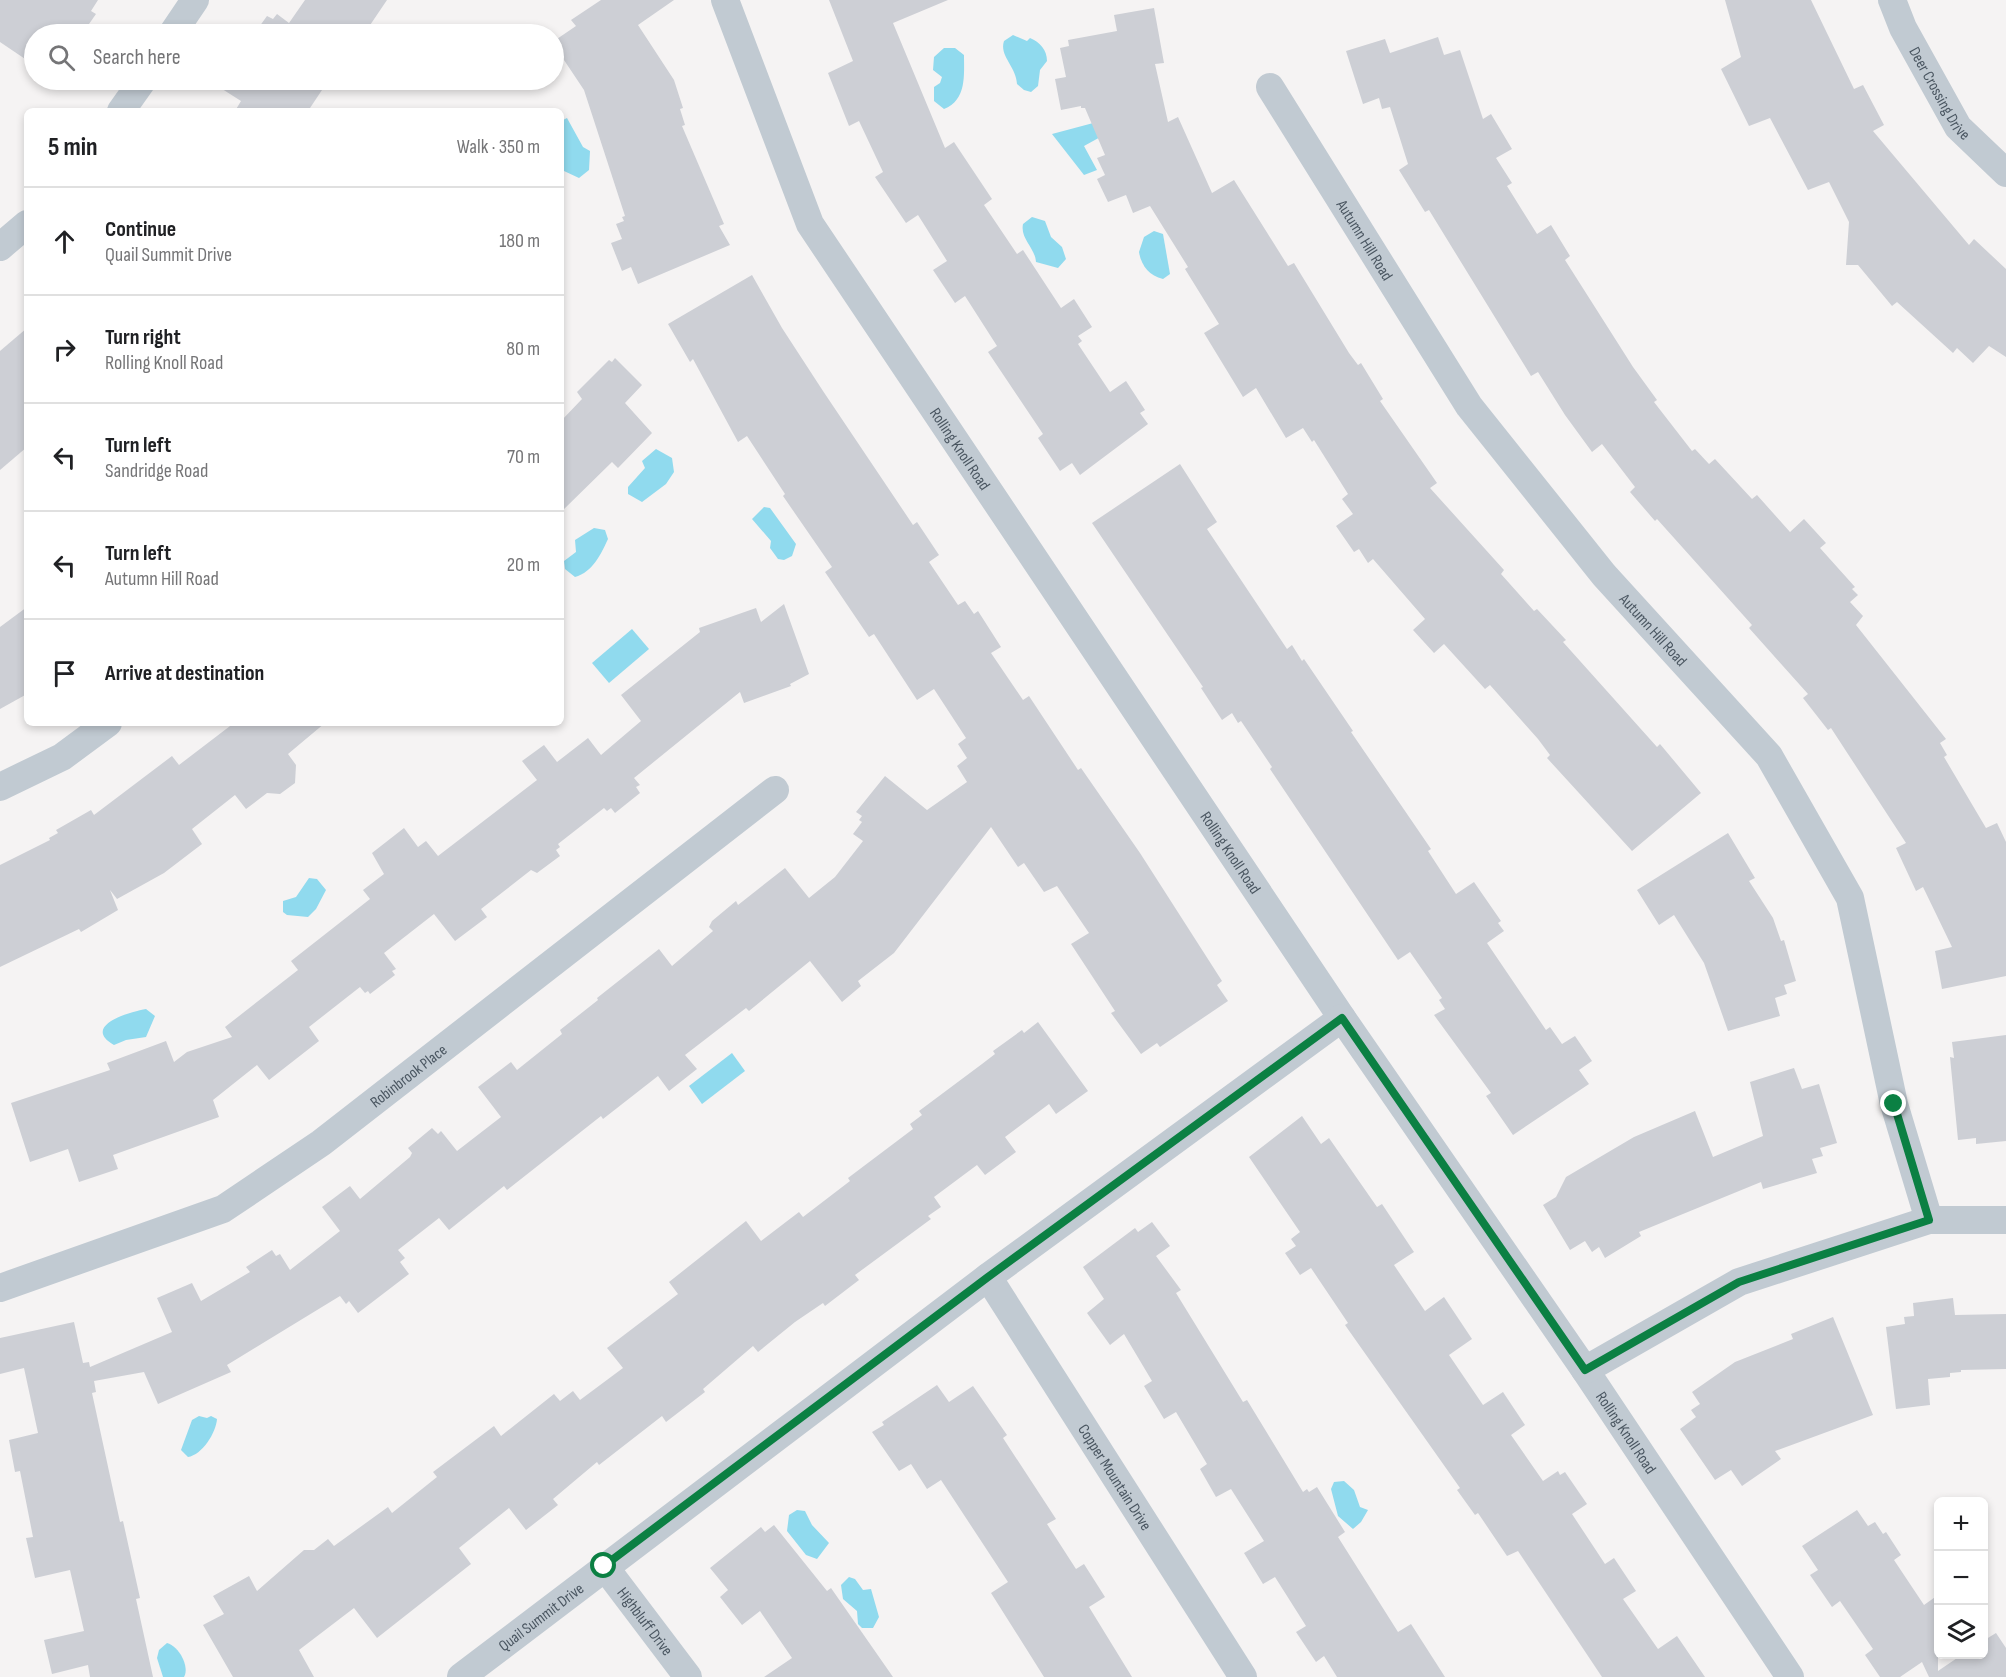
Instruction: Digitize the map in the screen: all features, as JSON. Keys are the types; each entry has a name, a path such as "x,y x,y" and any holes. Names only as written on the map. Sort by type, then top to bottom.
{"street":[{"path":"179,24 195,0"},
{"name":"Rolling Knoll Road","path":"725,0 810,224 1342,1018 1585,1370 1790,1677"},
{"name":"Deer Crossing Drive","path":"1892,0 1903,28 1958,127 2006,173"},
{"name":"Autumn Hill Road","path":"1270,87 1469,406 1604,575 1770,756 1850,898 1894,1104 1929,1220"},
{"path":"123,108 136,90"},
{"path":"0,248 24,227"},
{"path":"0,787 62,757 104,726"},
{"name":"Robinbrook Place","path":"0,1288 223,1209 321,1143 775,790"},
{"name":"Quail Summit Drive","path":"461,1677 604,1566 988,1277 1342,1018"},
{"path":"1585,1370 1739,1282 1929,1220 2006,1220"},
{"name":"Copper Mountain Drive","path":"988,1277 1243,1677"},
{"name":"Highbluff Drive","path":"604,1566 688,1677"}],"water":[{"path":"1013,35 1027,41 1030,38 1034,40 1046,53 1047,61 1040,70 1038,86 1031,92 1017,84 1004,52 1004,41"},
{"path":"944,48 955,48 964,55 964,71 963,86 957,100 944,109 934,101 934,87 940,83 942,77 933,70 934,57"},
{"path":"567,118 583,147 590,151 589,170 579,178 564,171 564,120"},
{"path":"1097,122 1104,135 1084,146 1097,170 1084,175 1052,134"},
{"path":"1032,217 1045,221 1051,237 1062,247 1066,259 1058,268 1036,262 1023,229 1023,224"},
{"path":"1154,231 1163,234 1170,274 1163,279 1146,269 1139,252 1144,237"},
{"path":"656,449 672,458 674,472 666,484 642,502 628,494 628,487 645,468 642,461"},
{"path":"764,507 770,508 796,544 792,556 784,560 778,559 770,548 771,541 752,519"},
{"path":"594,528 605,530 608,539 592,567 575,577 565,569 564,561 576,552 575,540"},
{"path":"632,629 649,649 609,683 592,663"},
{"path":"309,878 317,879 326,890 316,909 308,917 287,915 283,912 283,901 296,897"},
{"path":"146,1009 155,1016 146,1037 126,1040 114,1045 105,1038 103,1032 105,1026 111,1021"},
{"path":"732,1053 745,1071 702,1104 689,1086"},
{"path":"199,1416 207,1418 211,1416 217,1419 216,1425 203,1448 188,1457 181,1450 192,1420"},
{"path":"1344,1481 1354,1490 1360,1507 1368,1510 1361,1522 1353,1529 1338,1516 1331,1489 1334,1482"},
{"path":"797,1510 805,1511 812,1525 829,1543 817,1559 806,1555 787,1531 789,1515"},
{"path":"849,1577 855,1579 863,1590 871,1589 879,1617 873,1628 862,1628 858,1624 857,1611 843,1599 841,1585"},
{"path":"167,1643 176,1648 182,1657 186,1668 184,1677 163,1677 157,1658 159,1650"}],"building":[{"path":"0,0 98,0 91,11 96,14 89,24 24,24 24,58 0,42"},
{"path":"305,0 387,0 371,24 261,24 267,16 273,19 277,14 289,23"},
{"path":"601,0 674,0 638,25 674,80 683,108 680,109 685,125 682,126 724,224 719,226 730,245 638,284 631,267 622,271 611,243 622,239 616,224 624,221 622,217 625,216 584,90 564,60 564,34 576,26 571,20"},
{"path":"829,0 948,0 893,23 945,148 954,142 992,199 984,205 1017,254 1023,250 1061,308 1074,299 1092,327 1078,336 1082,341 1078,344 1110,392 1126,381 1145,410 1140,413 1148,424 1080,475 1072,463 1060,471 1038,438 1043,434 988,352 997,346 965,296 955,303 933,270 947,261 918,215 906,223 875,177 883,172 859,121 849,126 828,73 853,61"},
{"path":"1725,0 1811,0 1854,89 1863,85 1884,125 1873,131 1969,245 1974,239 2006,269 2006,357 1989,346 1973,363 1957,348 1953,353 1897,302 1892,306 1858,265 1846,265 1849,222 1829,182 1808,190 1770,118 1749,126 1721,69 1741,57"},
{"path":"1154,8 1164,63 1155,64 1168,122 1178,117 1212,193 1234,180 1288,266 1294,263 1349,353 1358,365 1361,363 1383,399 1380,401 1437,483 1430,488 1504,570 1501,574 1534,611 1537,609 1566,640 1563,642 1657,747 1660,744 1701,793 1632,851 1547,758 1550,755 1538,739 1490,685 1485,689 1444,644 1434,653 1413,630 1425,619 1373,559 1368,563 1359,549 1354,552 1336,526 1353,514 1342,499 1348,494 1314,440 1312,442 1303,428 1286,438 1256,388 1243,397 1204,333 1219,324 1185,269 1188,267 1150,206 1133,213 1126,195 1108,202 1097,179 1105,175 1097,158 1105,155 1085,108 1081,106 1061,110 1055,79 1066,77 1060,48 1069,46 1068,40 1117,31 1114,15"},
{"path":"1438,37 1444,55 1460,50 1483,119 1491,114 1512,149 1496,158 1512,183 1507,186 1537,234 1551,225 1570,256 1565,260 1633,367 1657,400 1654,402 1692,451 1695,449 1709,464 1715,459 1752,499 1757,495 1790,532 1804,519 1826,543 1820,548 1855,587 1852,589 1858,595 1850,602 1863,616 1856,625 1946,739 1940,743 1947,755 1944,757 1986,828 1997,823 2006,842 2006,976 1942,989 1935,951 1952,947 1923,887 1916,891 1896,848 1906,843 1831,728 1828,730 1803,698 1808,694 1749,628 1752,625 1630,492 1635,487 1602,444 1592,452 1538,372 1531,376 1429,210 1425,212 1399,170 1408,164 1390,107 1382,109 1379,98 1363,104 1346,51 1385,39 1390,53"},
{"path":"224,90 322,90 310,108 237,108 241,101"},
{"path":"752,275 782,328 823,391 913,525 917,522 939,555 929,562 958,605 965,601 974,614 978,611 1001,647 991,653 1023,700 1029,696 1078,770 1081,768 1140,853 1222,981 1217,985 1228,1001 1160,1047 1157,1043 1141,1054 1111,1013 1115,1011 1071,944 1089,933 1057,886 1044,892 1024,863 1018,867 991,827 894,953 858,981 861,986 842,1002 810,961 749,1011 746,1008 685,1055 697,1069 669,1091 658,1076 603,1119 601,1116 507,1190 504,1186 449,1230 439,1218 398,1250 405,1258 400,1262 409,1274 358,1313 349,1301 346,1304 340,1296 227,1365 231,1372 158,1404 144,1372 94,1381 96,1392 92,1393 120,1522 123,1521 140,1598 136,1599 153,1677 90,1677 88,1665 52,1674 44,1640 84,1631 70,1570 35,1578 26,1538 33,1537 20,1471 15,1472 9,1440 38,1433 24,1368 0,1374 0,1338 74,1322 83,1363 89,1362 90,1367 172,1332 157,1298 192,1283 201,1301 250,1272 246,1267 272,1250 276,1256 280,1254 290,1270 340,1231 322,1207 350,1186 360,1199 410,1157 412,1153 408,1148 432,1128 438,1134 441,1131 457,1151 501,1117 478,1087 511,1062 517,1070 562,1034 560,1030 598,1000 597,998 659,949 672,966 713,931 709,927 712,921 736,901 738,905 785,868 809,898 835,877 863,841 853,834 862,822 859,820 862,816 856,812 885,776 927,810 967,782 957,766 967,758 958,744 966,738 934,689 917,700 874,634 869,637 825,572 832,567 783,496 785,494 747,436 738,442 693,359 690,362 668,324"},
{"path":"24,331 24,450 0,470 0,351"},
{"path":"615,358 642,385 625,403 652,433 618,468 612,462 564,509 564,418 582,399 577,392 609,360 612,362"},
{"path":"1180,464 1217,522 1207,529 1287,649 1292,645 1302,661 1304,659 1431,849 1428,851 1456,894 1474,882 1501,921 1498,923 1504,931 1487,943 1546,1030 1550,1027 1562,1044 1575,1036 1592,1061 1579,1070 1589,1084 1513,1135 1486,1096 1491,1093 1434,1015 1445,1009 1439,1000 1442,998 1410,952 1398,960 1270,769 1272,767 1241,721 1238,723 1232,713 1222,720 1201,688 1203,687 1092,523"},
{"path":"784,604 809,674 790,684 791,686 744,703 740,692 634,778 640,785 636,787 640,793 615,813 611,808 607,811 604,808 558,844 560,847 556,850 560,856 537,873 531,870 481,909 487,917 455,941 434,914 384,953 396,969 392,971 395,975 370,994 368,991 365,993 360,987 309,1027 319,1041 269,1080 257,1065 213,1100 219,1117 113,1155 118,1169 79,1182 68,1149 30,1162 11,1103 110,1070 107,1063 166,1041 174,1062 187,1052 232,1037 225,1027 298,970 291,961 370,899 363,890 384,874 372,853 404,828 418,847 426,841 438,856 537,780 522,761 544,745 557,762 588,738 601,755 641,721 621,695 700,632 699,628 756,608 761,622"},
{"path":"24,609 24,696 0,709 0,627"},
{"path":"230,726 321,726 288,754 296,765 295,783 280,794 267,793 246,809 235,795 192,829 202,844 164,873 117,899 110,890 118,910 81,932 79,929 0,967 0,865 50,840 49,838 58,833 56,830 91,810 94,815 172,756 179,765"},
{"path":"1728,833 1755,878 1749,881 1773,918 1781,941 1784,940 1796,981 1784,985 1787,994 1775,998 1780,1016 1728,1031 1704,963 1674,915 1659,925 1637,890"},
{"path":"1038,1022 1088,1091 1056,1114 1049,1104 1005,1137 1016,1152 985,1175 977,1165 934,1197 941,1207 928,1216 931,1219 855,1275 859,1280 825,1306 823,1303 795,1322 758,1352 753,1346 703,1389 705,1392 666,1422 662,1416 599,1465 597,1462 553,1499 558,1505 526,1530 509,1508 459,1548 471,1564 377,1638 354,1608 299,1650 314,1677 233,1677 203,1625 224,1614 213,1596 249,1576 257,1591 304,1550 314,1550 328,1539 334,1546 388,1507 392,1513 437,1477 433,1472 494,1426 501,1436 554,1394 560,1401 573,1391 580,1400 623,1368 607,1348 678,1294 669,1282 746,1221 761,1241 799,1212 803,1217 850,1181 848,1178 913,1129 910,1124 922,1115 919,1111 995,1054 993,1051 1022,1030 1024,1033"},
{"path":"2006,1035 2006,1141 1976,1144 1976,1138 1958,1140 1950,1057 1954,1058 1952,1042"},
{"path":"1794,1068 1802,1089 1819,1084 1837,1143 1820,1148 1823,1156 1812,1159 1817,1173 1763,1189 1761,1182 1639,1232 1641,1236 1605,1258 1599,1247 1592,1252 1585,1241 1570,1250 1543,1205 1556,1197 1566,1177 1634,1137 1695,1111 1713,1157 1763,1136 1750,1082"},
{"path":"1302,1116 1321,1144 1329,1138 1377,1207 1382,1204 1414,1252 1394,1265 1425,1311 1444,1297 1472,1339 1449,1355 1483,1405 1503,1392 1525,1425 1511,1435 1543,1481 1558,1471 1560,1475 1565,1472 1587,1504 1572,1514 1605,1564 1614,1558 1636,1591 1623,1599 1658,1649 1677,1636 1705,1677 1602,1677 1518,1551 1507,1556 1478,1513 1475,1515 1457,1490 1460,1488 1345,1325 1348,1323 1311,1268 1300,1275 1285,1253 1296,1246 1291,1239 1300,1232 1249,1157"},
{"path":"1152,1222 1170,1246 1156,1256 1181,1290 1176,1293 1243,1402 1247,1400 1303,1492 1307,1489 1309,1492 1317,1487 1345,1532 1338,1537 1398,1632 1411,1624 1445,1677 1337,1677 1324,1656 1316,1662 1296,1632 1306,1626 1275,1577 1263,1584 1244,1553 1264,1541 1231,1489 1216,1497 1200,1469 1207,1464 1176,1412 1164,1419 1144,1386 1152,1381 1124,1334 1110,1345 1087,1313 1104,1299 1083,1267 1135,1228 1138,1232"},
{"path":"1953,1298 1955,1315 2006,1314 2006,1369 1961,1370 1961,1372 1950,1373 1950,1377 1928,1379 1930,1405 1896,1409 1886,1327 1905,1324 1904,1317 1914,1316 1913,1303"},
{"path":"1833,1317 1873,1415 1775,1451 1781,1459 1742,1486 1731,1470 1715,1480 1680,1429 1696,1417 1691,1410 1700,1404 1692,1392 1735,1362 1793,1339 1791,1334"},
{"path":"937,1385 949,1402 973,1386 1007,1435 1003,1438 1056,1519 1047,1524 1076,1569 1084,1564 1105,1597 1089,1607 1132,1677 1044,1677 991,1593 1008,1582 941,1480 927,1489 911,1464 899,1471 872,1432 884,1425 882,1422"},
{"path":"1857,1510 1868,1526 1875,1522 1883,1534 1886,1532 1901,1555 1894,1560 1924,1605 1934,1598 1934,1659 1938,1659 1938,1671 1956,1659 1988,1659 1988,1638 1996,1633 2006,1648 2006,1677 1929,1677 1922,1662 1900,1677 1880,1677 1865,1655 1873,1649 1840,1601 1832,1607 1810,1575 1818,1570 1802,1546"},
{"path":"774,1525 827,1591 831,1588 893,1677 764,1677 792,1658 760,1611 742,1625 720,1597 728,1590 710,1568 761,1527 765,1532"}],"route":[{"path":"604,1566 988,1277 1342,1018 1585,1370 1739,1282 1929,1220 1894,1104"}]}
